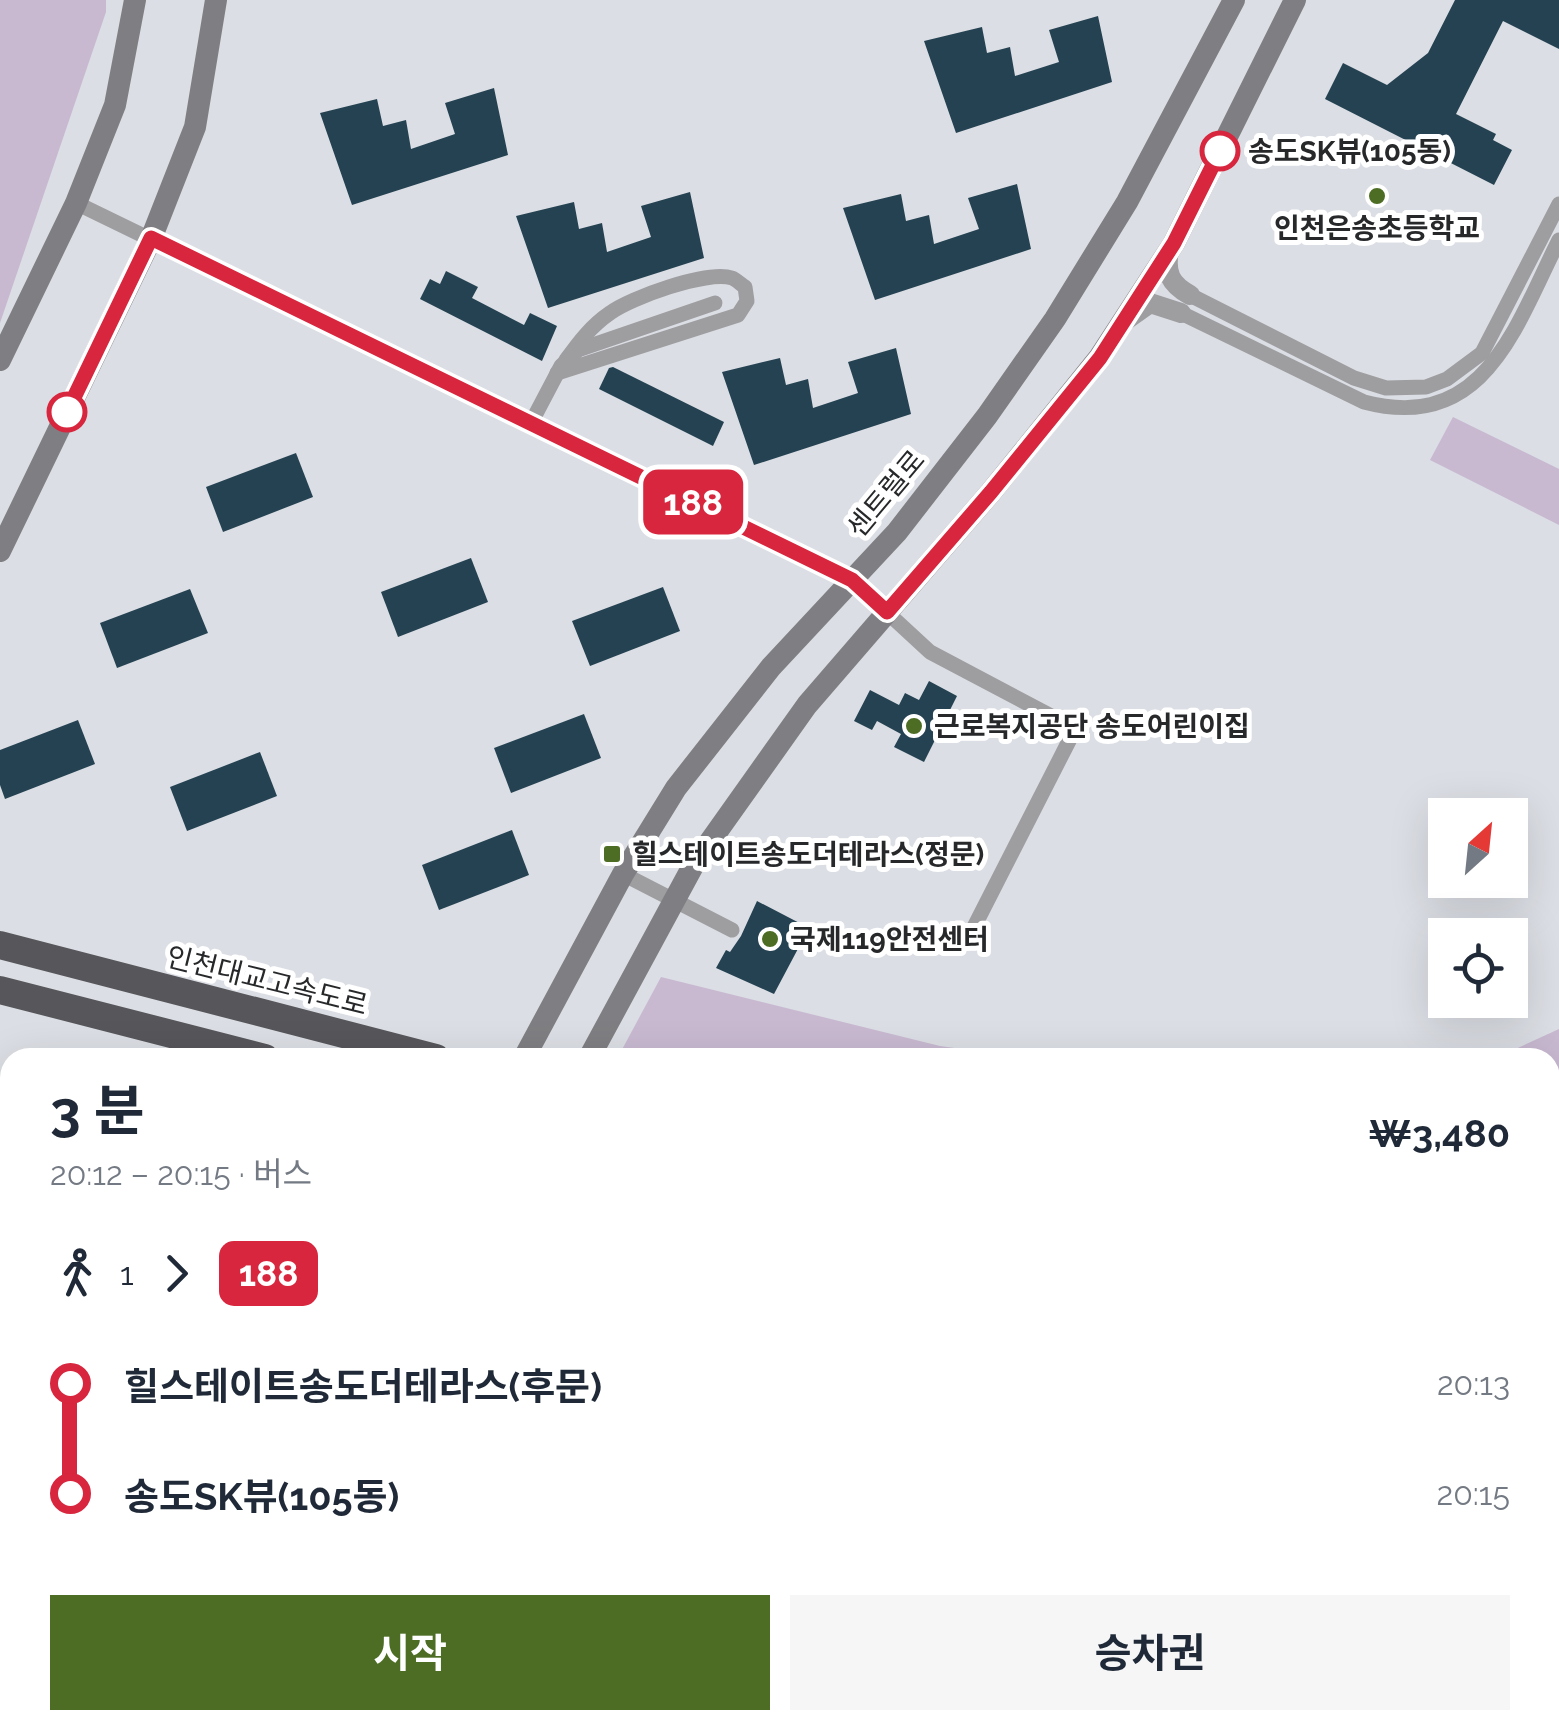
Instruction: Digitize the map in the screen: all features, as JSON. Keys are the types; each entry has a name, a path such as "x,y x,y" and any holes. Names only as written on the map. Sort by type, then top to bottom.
{"highway":[{"name":"인천대교고속도로","path":"0,946 397,1048"},
{"name":"인천대교고속도로","path":"83,968 349,1048"},
{"path":"0,990 226,1048"},
{"path":"72,1008 176,1048"}],"main road":[{"path":"0,360 76,203 115,105 135,0"},
{"path":"0,551 151,238 195,127 216,0"},
{"name":"센트럴로","path":"529,1048 623,874 676,788 771,666 897,532 987,416 1055,319 1127,202 1234,0"},
{"path":"594,1048 694,864 807,704 991,492 1100,358 1170,250 1296,0"}],"street":[{"path":"76,203 852,580 930,652 1060,720 1071,731 1068,744 972,931"},
{"path":"1121,324 1150,303 1186,304 1373,386 1426,387 1447,379 1482,353 1559,204"},
{"path":"1170,250 1170,280 1186,304 1346,395 1381,406 1431,405 1458,395 1495,363 1559,240"},
{"path":"532,423 561,367 589,330 614,310 655,292 715,278 732,278 745,287 745,307 738,315 561,367"},
{"path":"561,367 592,343 715,304"},
{"path":"623,874 732,930"}],"shaded area":[{"path":"0,0 106,0 106,12 0,323"},
{"path":"1453,417 1559,469 1559,525 1430,460"},
{"path":"661,977 954,1048 623,1048"},
{"path":"1559,1029 1559,1048 1518,1048"}],"building":[{"path":"1455,0 1559,0 1559,49 1503,21 1456,114 1496,134 1493,140 1512,150 1494,185 1325,99 1343,63 1387,85 1428,53"},
{"path":"1098,16 1112,82 956,133 924,41 982,27 987,53 1010,47 1015,76 1059,62 1049,30"},
{"path":"494,88 508,155 352,205 320,113 377,99 383,126 406,120 411,149 455,134 445,103"},
{"path":"1017,184 1031,249 875,300 843,208 901,194 906,221 929,215 934,244 979,229 968,198"},
{"path":"690,192 704,258 548,308 516,216 574,202 579,229 602,223 607,252 651,237 641,206"},
{"path":"446,271 478,287 472,298 524,325 530,313 557,326 542,361 420,299 430,279 440,284"},
{"path":"896,348 911,414 754,465 722,372 780,358 786,385 808,379 813,408 858,393 848,362"},
{"path":"613,367 724,422 713,446 599,389"},
{"path":"296,453 313,497 223,532 206,487"},
{"path":"471,558 488,602 398,637 381,592"},
{"path":"663,587 680,631 590,666 572,621"},
{"path":"190,589 208,633 117,668 100,623"},
{"name":"근로복지공단 송도어린이집","path":"929,681 957,696 924,762 894,747 901,734 877,721 872,730 854,721 870,690 899,705 905,693 919,700"},
{"path":"584,714 601,758 511,793 494,748"},
{"path":"78,720 95,764 5,799 0,785 0,750"},
{"path":"260,752 277,796 187,831 170,787"},
{"path":"512,830 529,875 439,910 422,865"},
{"name":"국제119안전센터","path":"757,901 809,928 774,994 716,968 726,950 730,952 741,936"}],"bus line":[{"name":"188","path":"67,412 151,238 852,580 887,612 1100,358 1174,243 1220,151"}],"place":[{"name":"송도SK뷰(105동)","path":"1220,151"},
{"name":"인천은송초등학교","path":"1377,196"},
{"name":"근로복지공단 송도어린이집","path":"914,726"},
{"name":"힐스테이트송도더테라스(정문)","path":"612,854"},
{"name":"국제119안전센터","path":"770,939"}]}
